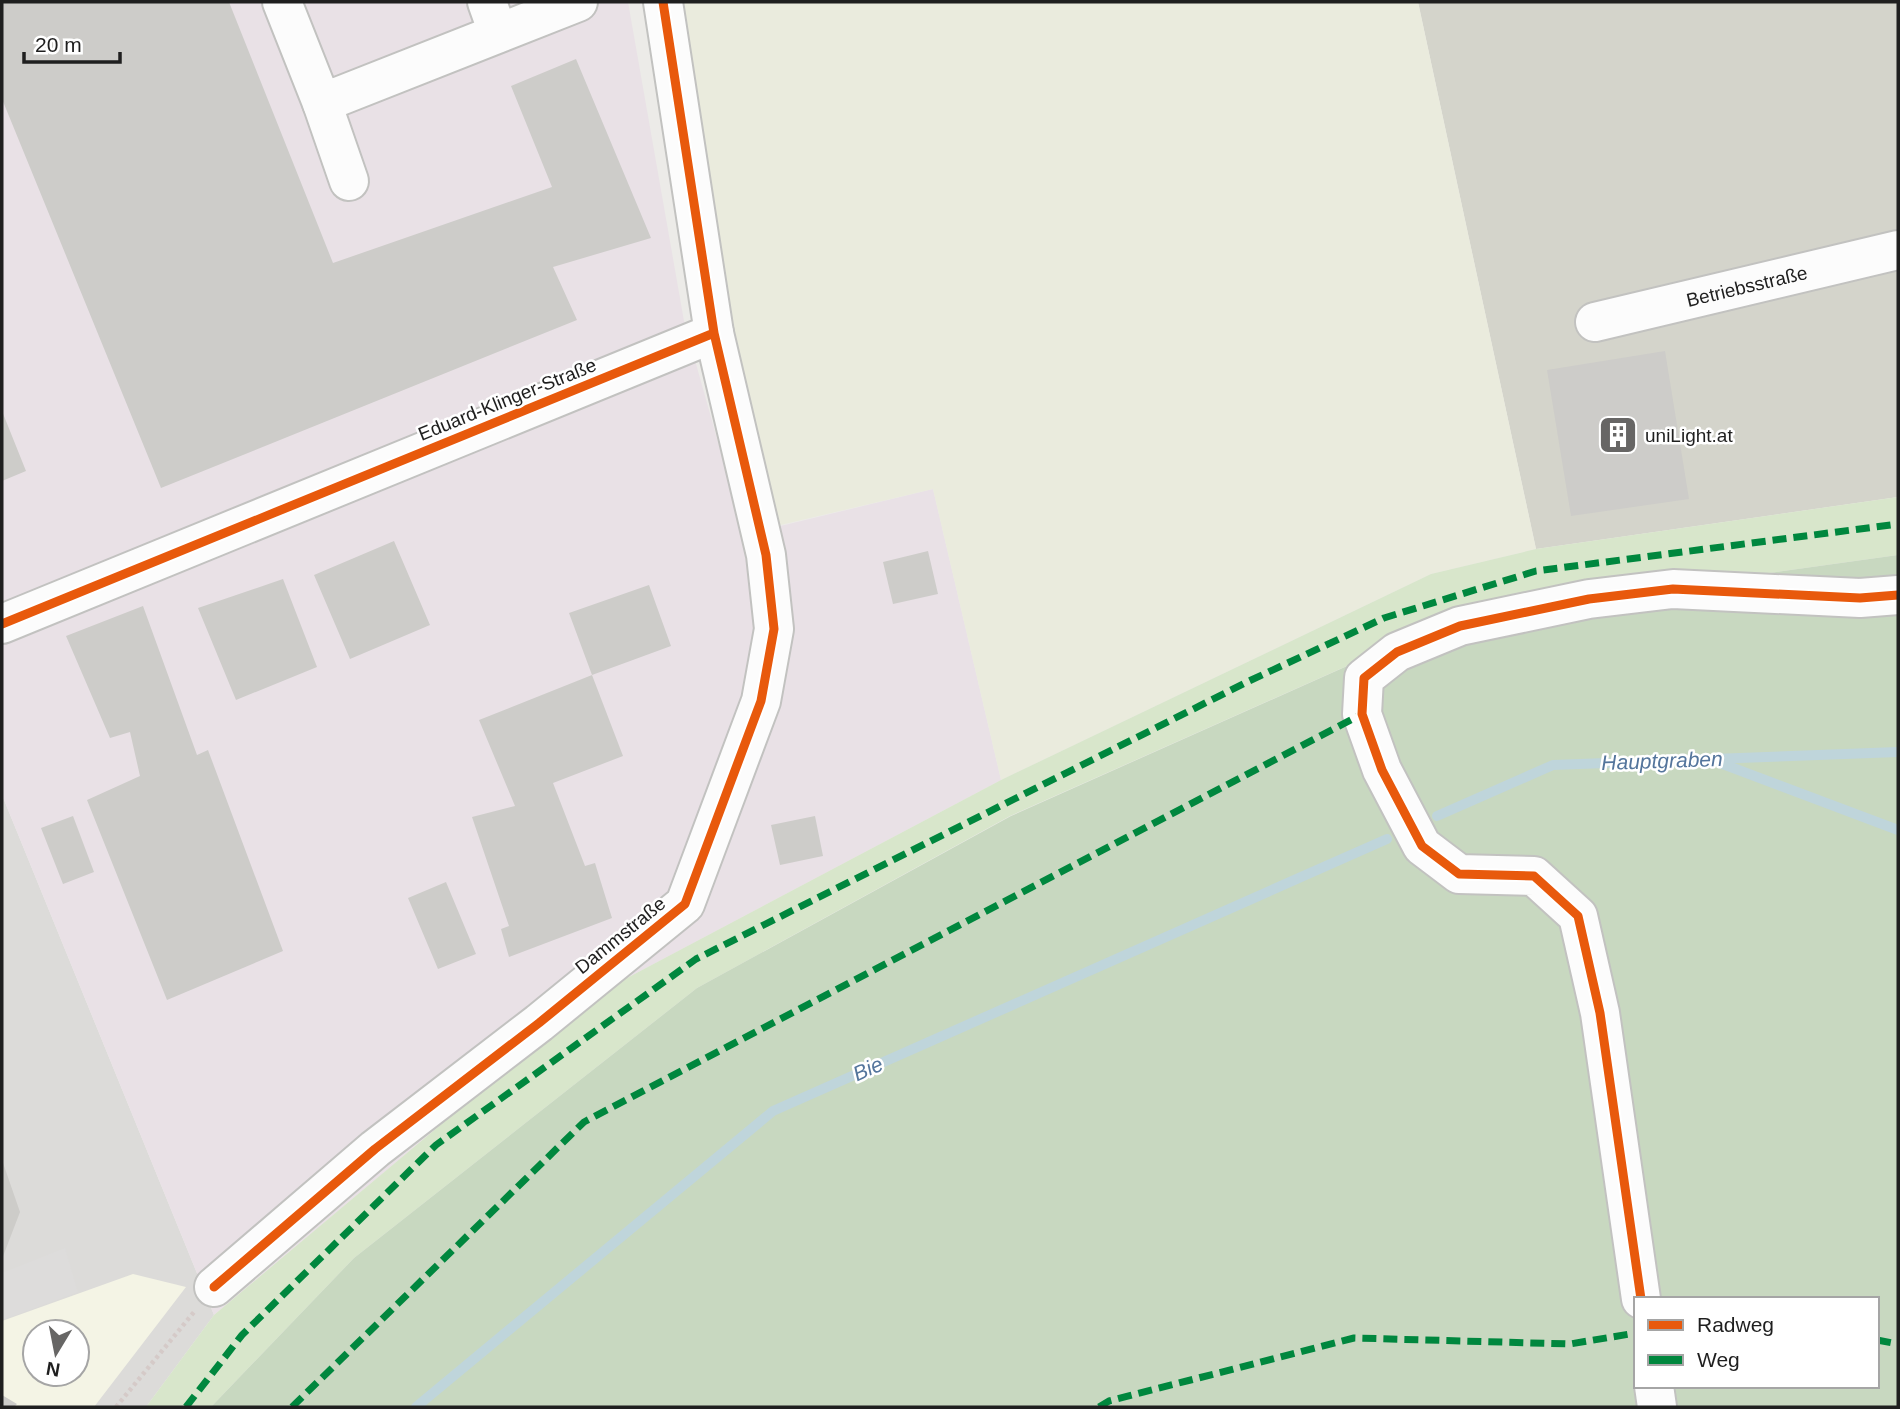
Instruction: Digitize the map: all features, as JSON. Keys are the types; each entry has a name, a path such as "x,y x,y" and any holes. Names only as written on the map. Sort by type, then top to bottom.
{"street":[{"path":"282,2 349,181"},
{"path":"322,103 492,17 578,2"},
{"path":"663,2 714,333"},
{"name":"Betriebsstraße","path":"1595,321 1898,250"},
{"name":"Eduard-Klinger-Straße","path":"2,624 714,333"},
{"name":"Dammstraße","path":"214,1287 375,1149 539,1023 685,904 761,701 774,629 766,555 714,333"},
{"path":"1641,1297 1600,1013 1578,916 1534,876 1459,874 1422,846 1382,770 1362,714 1364,678 1397,652 1460,626 1589,599 1673,589 1860,598 1898,595"},
{"path":"1654,1388 1657,1407"}],"path":[{"path":"116,1407 214,1287"}],"shaded area":[{"path":"2,2 628,2 684,321 744,535 933,489 1001,780 595,995 214,1315 2,795"},
{"path":"671,2 1418,2 1536,549 1431,574 1001,780 933,489 776,526 720,269"},
{"path":"1418,2 1898,2 1898,497 1536,549"},
{"path":"2,795 214,1315 146,1407 2,1407"},
{"path":"65,1248 78,1292 2,1320 2,1273"},
{"path":"133,1274 186,1287 94,1407 2,1407 2,1321"}],"green space":[{"path":"1898,497 1898,555 1459,616 1010,816 697,988 354,1258 211,1407 146,1407 214,1315 595,995 1001,780 1431,574 1536,549"},
{"path":"1898,555 1898,1407 211,1407 354,1258 697,988 1011,816 1459,616"}],"building":[{"path":"2,2 229,2 333,263 552,187 511,86 576,59 651,238 553,267 577,320 161,488 2,99"},
{"name":"uniLight.at","path":"1665,351 1689,499 1571,516 1547,370"},
{"path":"2,411 26,471 2,481"},
{"path":"394,541 430,625 350,659 314,575"},
{"path":"928,551 938,594 893,604 883,562"},
{"path":"283,579 317,667 236,700 198,608"},
{"path":"649,585 671,646 592,675 569,613"},
{"path":"143,606 197,755 208,750 283,951 167,1000 87,800 140,776 130,732 110,738 66,636"},
{"path":"592,675 623,756 553,783 585,866 595,863 612,918 509,957 501,929 509,926 472,817 515,806 479,720"},
{"path":"73,816 94,872 63,884 41,828"},
{"path":"815,816 823,856 780,865 771,825"},
{"path":"446,882 476,954 438,969 408,898"},
{"path":"2,1160 20,1212 2,1259"},
{"path":"2,1395 17,1404 14,1407 2,1407"}],"waterway":[{"name":"Hauptgraben","path":"1437,816 1553,765 1898,752"},
{"path":"1712,760 1898,830"},
{"name":"Bie","path":"416,1407 773,1111 1387,839"}],"marked path":[{"path":"186,1407 242,1335 436,1145 696,959 1247,682 1384,618 1536,571 1898,524"},
{"path":"292,1407 584,1122 1362,714"},
{"path":"1099,1407 1109,1401 1354,1338 1570,1344 1634,1333"},
{"path":"1879,1340 1898,1344"}],"cycle path":[{"path":"2,624 714,333 663,2"},
{"path":"214,1287 375,1149 539,1023 685,904 761,701 774,629 766,555 714,333"},
{"path":"1641,1297 1600,1013 1578,916 1534,876 1459,874 1422,846 1382,770 1362,714 1364,678 1397,652 1460,626 1589,599 1673,589 1860,598 1898,595"}],"place":[{"name":"uniLight.at","path":"1618,435"}]}
